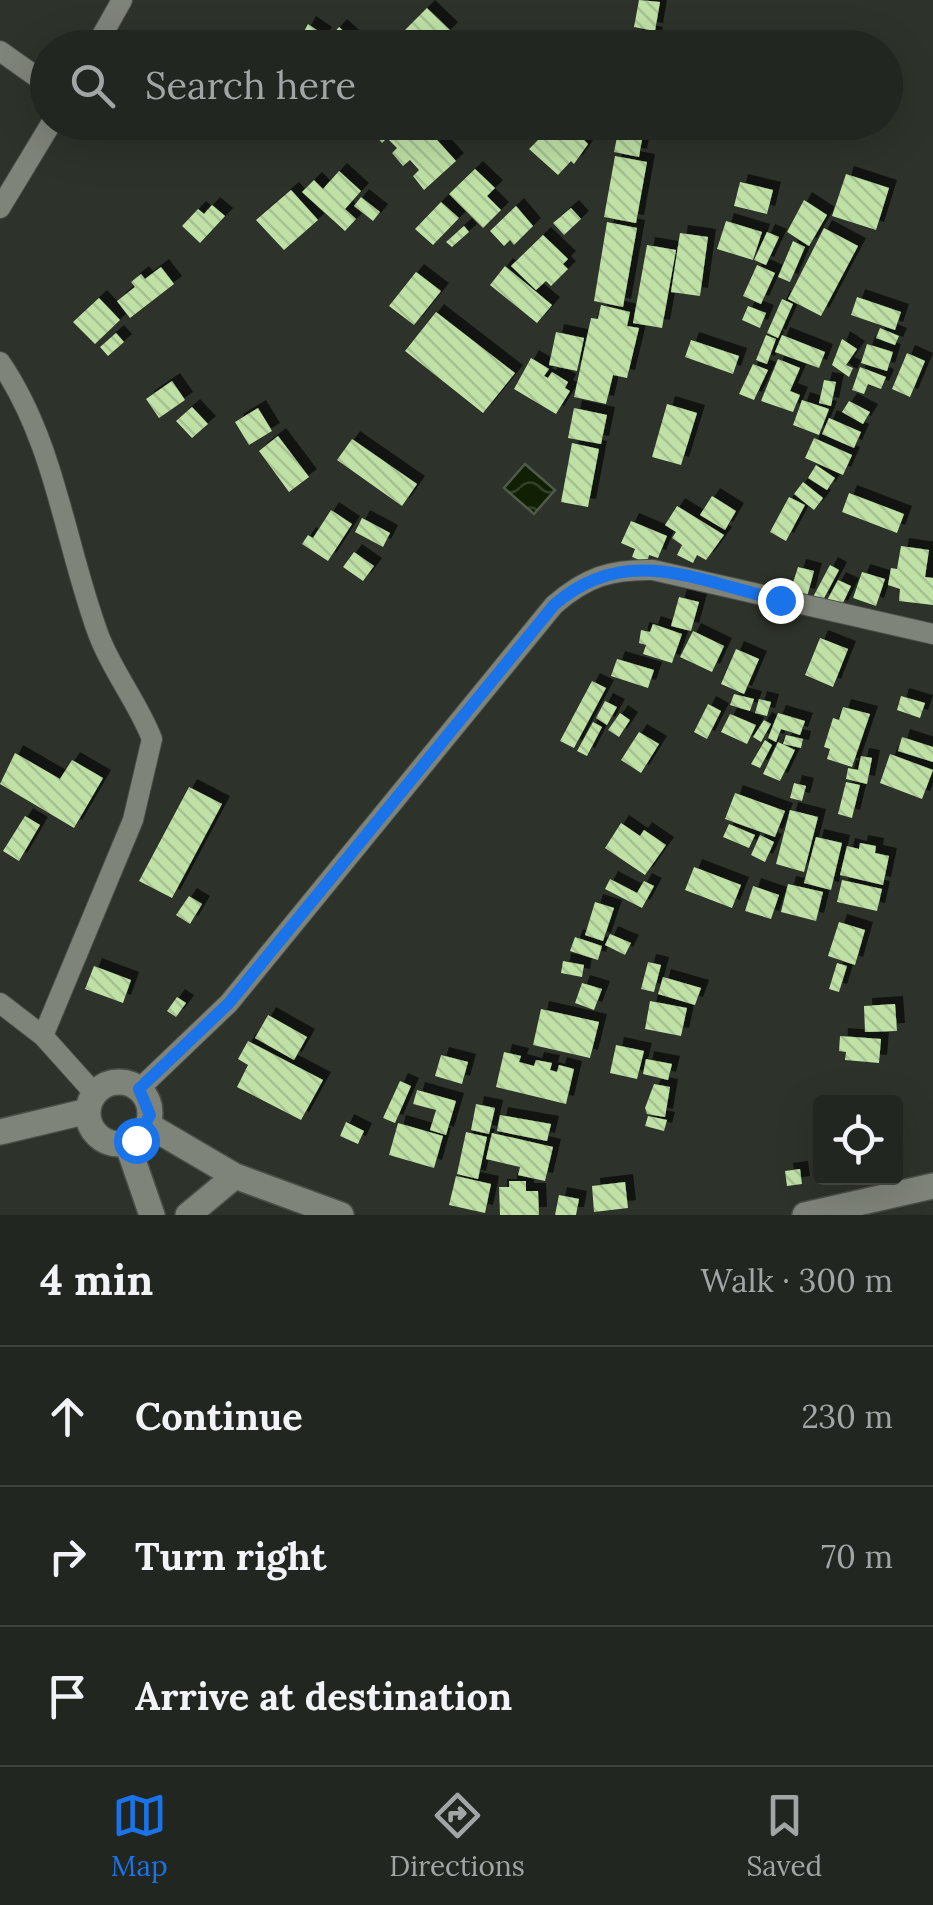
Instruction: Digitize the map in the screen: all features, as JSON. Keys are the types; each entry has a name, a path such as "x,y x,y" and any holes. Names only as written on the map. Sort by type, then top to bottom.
{"street":[{"path":"105,30 122,0"},
{"path":"0,51 30,72"},
{"path":"0,208 41,140"},
{"path":"0,362 24,398 60,499 100,638 152,739 132,820 43,1036"},
{"path":"139,1089 229,1003 542,620 580,582 616,569 654,570 933,634"},
{"path":"0,1003 43,1036 91,1102 99,1137 127,1144"},
{"path":"0,1132 91,1102 121,1082 139,1089 149,1106 148,1124 127,1144"},
{"path":"148,1124 235,1176 341,1215"},
{"path":"127,1144 152,1215"},
{"path":"188,1215 235,1176"},
{"path":"805,1215 933,1186"}],"water":[{"path":"525,464 555,490 534,514 504,488"}],"building":[{"path":"639,0 660,2 655,30 634,27"},
{"path":"427,8 450,30 405,30"},
{"path":"389,140 437,140 456,161 424,190 413,176 419,170 410,160 403,166 392,153 397,148"},
{"path":"538,140 584,140 588,144 574,164 571,161 558,175 529,149"},
{"path":"616,140 642,140 639,157 614,152"},
{"path":"615,156 647,162 636,223 604,217"},
{"path":"475,169 495,188 487,196 501,210 483,228 449,194"},
{"path":"339,171 361,191 345,209 356,219 345,231 302,192 314,180 323,189"},
{"path":"846,174 889,188 876,230 832,216"},
{"path":"740,182 773,190 767,214 734,206"},
{"path":"291,190 318,220 284,250 256,220"},
{"path":"361,197 380,212 373,221 354,206"},
{"path":"804,200 827,215 809,246 787,232"},
{"path":"441,202 459,218 433,245 415,229"},
{"path":"212,205 225,216 200,243 182,226 198,209 204,214"},
{"path":"516,206 533,226 514,245 510,240 504,246 490,231"},
{"path":"571,208 581,219 564,235 553,223"},
{"path":"726,221 762,232 753,260 717,249"},
{"path":"607,222 637,228 623,307 594,301"},
{"path":"464,226 469,232 452,247 446,242"},
{"path":"824,228 858,246 821,316 788,299"},
{"path":"767,232 779,237 766,265 754,260"},
{"path":"680,233 708,237 700,296 671,292"},
{"path":"543,235 568,259 563,264 568,269 551,286 546,281 536,290 511,266"},
{"path":"793,241 805,247 790,282 778,277"},
{"path":"647,245 676,250 662,328 633,323"},
{"path":"757,265 775,273 761,304 743,296"},
{"path":"505,266 552,305 537,323 490,285"},
{"path":"161,267 174,284 130,318 117,301 135,287 131,282 141,274 145,279"},
{"path":"416,272 441,291 414,325 389,306"},
{"path":"857,297 901,312 895,330 851,315"},
{"path":"99,298 120,320 95,344 73,322"},
{"path":"782,299 793,304 778,338 767,333"},
{"path":"601,305 630,312 627,326 639,328 627,378 613,375 606,404 574,397 591,318 598,319"},
{"path":"748,306 766,313 760,328 742,320"},
{"path":"436,312 515,373 483,413 405,351"},
{"path":"880,328 899,336 895,345 876,338"},
{"path":"556,332 584,338 577,371 549,365"},
{"path":"116,333 124,342 108,356 100,347"},
{"path":"766,335 776,339 767,364 756,360"},
{"path":"782,335 825,352 819,368 775,352"},
{"path":"842,339 857,349 846,365 853,368 849,377 832,365"},
{"path":"691,340 739,356 733,374 685,357"},
{"path":"867,344 893,352 887,371 861,363"},
{"path":"907,353 925,361 910,397 892,389"},
{"path":"531,358 549,369 544,376 548,378 552,372 568,382 565,388 570,391 556,414 514,389"},
{"path":"778,359 800,368 790,391 800,395 793,412 761,401"},
{"path":"753,364 768,370 754,400 739,394"},
{"path":"860,367 886,377 881,389 868,384 864,394 852,390"},
{"path":"824,380 836,382 831,406 819,403"},
{"path":"172,381 185,400 159,418 146,399"},
{"path":"802,400 829,409 819,435 793,425"},
{"path":"849,401 870,412 863,424 842,412"},
{"path":"667,404 697,413 681,465 652,457"},
{"path":"192,407 208,424 192,438 176,421"},
{"path":"258,408 272,431 249,445 235,422"},
{"path":"574,408 607,415 601,444 568,438"},
{"path":"829,418 861,432 854,448 822,434"},
{"path":"278,436 309,477 289,492 259,451"},
{"path":"814,438 852,455 843,475 805,458"},
{"path":"352,439 417,484 402,506 337,460"},
{"path":"572,443 599,449 588,507 561,502"},
{"path":"816,465 835,478 827,490 808,478"},
{"path":"803,482 823,498 814,510 794,494"},
{"path":"849,493 904,514 897,533 842,512"},
{"path":"712,496 736,511 725,530 700,515"},
{"path":"789,497 805,505 786,541 770,532"},
{"path":"677,506 724,535 706,560 697,555 693,563 677,555 682,545 672,538 676,532 665,525"},
{"path":"331,510 352,524 328,561 302,544 308,535 313,538"},
{"path":"362,518 390,533 383,547 355,532"},
{"path":"631,521 667,536 658,558 649,555 647,563 632,557 635,549 621,543"},
{"path":"901,546 929,550 925,577 933,578 933,605 899,601 900,589 888,585 891,568 897,569"},
{"path":"354,552 374,566 363,581 343,567"},
{"path":"830,565 839,570 822,602 813,597"},
{"path":"798,567 814,571 807,597 790,592"},
{"path":"862,572 885,579 876,606 853,598"},
{"path":"838,580 851,586 840,609 826,602"},
{"path":"679,597 699,602 691,631 671,626"},
{"path":"653,624 682,634 672,663 643,654 646,645 639,643 641,630 650,632"},
{"path":"693,631 724,646 712,672 680,657"},
{"path":"820,638 848,649 833,687 805,675"},
{"path":"736,649 759,659 744,694 721,684"},
{"path":"617,659 654,670 648,688 611,676"},
{"path":"592,681 606,688 574,748 560,741"},
{"path":"734,694 754,699 750,711 730,705"},
{"path":"901,696 925,703 920,718 897,710"},
{"path":"759,699 771,702 767,716 755,713"},
{"path":"605,701 617,707 607,725 596,718"},
{"path":"708,704 721,711 707,739 694,732"},
{"path":"843,707 870,714 852,767 827,759 830,749 824,747 833,718 839,720"},
{"path":"620,713 630,720 619,737 608,730"},
{"path":"778,713 805,721 800,735 781,729 776,742 768,738"},
{"path":"730,714 756,725 747,744 721,732"},
{"path":"764,720 771,724 761,742 753,737"},
{"path":"593,722 602,727 587,756 577,751"},
{"path":"639,732 659,744 641,773 621,760"},
{"path":"786,735 803,739 801,748 783,744"},
{"path":"902,737 933,747 933,762 898,751"},
{"path":"765,740 772,745 760,768 751,764"},
{"path":"778,742 795,750 780,781 763,774"},
{"path":"15,753 60,779 72,760 103,778 74,828 0,784"},
{"path":"890,754 933,770 922,799 880,783"},
{"path":"861,756 872,758 867,784 846,779 848,768 858,770"},
{"path":"846,782 860,785 852,818 838,814"},
{"path":"794,783 806,786 802,801 790,798"},
{"path":"189,787 222,804 172,898 139,881"},
{"path":"735,793 785,811 775,837 725,819"},
{"path":"790,810 818,817 804,872 776,864"},
{"path":"25,816 40,825 19,861 3,851"},
{"path":"621,823 640,836 644,830 666,845 645,875 605,848"},
{"path":"729,824 755,835 749,848 723,837"},
{"path":"760,835 774,842 765,862 751,855"},
{"path":"816,837 842,843 831,890 804,883"},
{"path":"860,843 876,846 875,853 889,856 883,885 840,875 847,846 859,849"},
{"path":"694,867 741,885 732,908 685,890"},
{"path":"610,879 637,893 644,881 654,886 642,908 605,889"},
{"path":"842,880 882,889 877,911 837,902"},
{"path":"788,884 823,892 816,921 781,912"},
{"path":"753,886 779,895 771,919 745,911"},
{"path":"189,896 202,904 190,924 176,915"},
{"path":"595,902 614,908 603,941 585,935"},
{"path":"839,922 865,930 855,965 828,956"},
{"path":"610,934 631,943 625,955 605,945"},
{"path":"575,937 602,946 598,960 570,951"},
{"path":"563,961 584,965 582,977 561,973"},
{"path":"648,962 661,965 654,992 641,989"},
{"path":"837,963 847,966 839,992 829,989"},
{"path":"94,966 131,980 123,1003 85,989"},
{"path":"663,977 701,988 695,1005 658,994"},
{"path":"582,983 602,989 594,1010 575,1003"},
{"path":"177,997 186,1003 176,1017 167,1011"},
{"path":"650,1001 687,1008 681,1036 645,1029"},
{"path":"895,1004 897,1031 865,1032 864,1006"},
{"path":"541,1009 599,1022 590,1058 533,1045"},
{"path":"268,1015 307,1037 294,1060 255,1038"},
{"path":"840,1036 881,1039 879,1063 845,1060 846,1052 839,1051"},
{"path":"248,1041 323,1080 301,1120 237,1087 248,1065 238,1059"},
{"path":"616,1045 644,1051 637,1079 610,1073"},
{"path":"504,1052 521,1056 519,1062 534,1066 536,1060 552,1063 550,1070 557,1072 559,1065 574,1069 566,1104 496,1087"},
{"path":"441,1055 468,1062 462,1084 435,1076"},
{"path":"646,1059 672,1064 668,1080 643,1074"},
{"path":"400,1081 411,1086 395,1123 383,1118"},
{"path":"654,1084 670,1087 665,1117 647,1114 645,1108"},
{"path":"417,1090 456,1101 446,1135 430,1130 436,1110 413,1104"},
{"path":"476,1104 495,1108 489,1134 471,1130"},
{"path":"500,1115 551,1124 547,1141 497,1131"},
{"path":"648,1116 667,1120 664,1131 645,1126"},
{"path":"346,1122 364,1131 358,1144 340,1136"},
{"path":"398,1123 443,1136 434,1168 389,1155"},
{"path":"466,1132 487,1137 478,1179 457,1174"},
{"path":"492,1133 553,1147 545,1181 518,1175 520,1167 486,1159"},
{"path":"800,1169 802,1184 787,1186 785,1171"},
{"path":"456,1176 491,1184 485,1213 449,1205"},
{"path":"509,1181 526,1181 526,1191 538,1191 539,1215 500,1215 499,1187 509,1187"},
{"path":"625,1182 628,1208 594,1212 592,1186"},
{"path":"559,1195 579,1199 576,1215 555,1215"}],"route":[{"path":"136,1140 150,1115 146,1096 139,1089 229,1003 554,605 580,582 616,569 654,570 780,600"}]}
